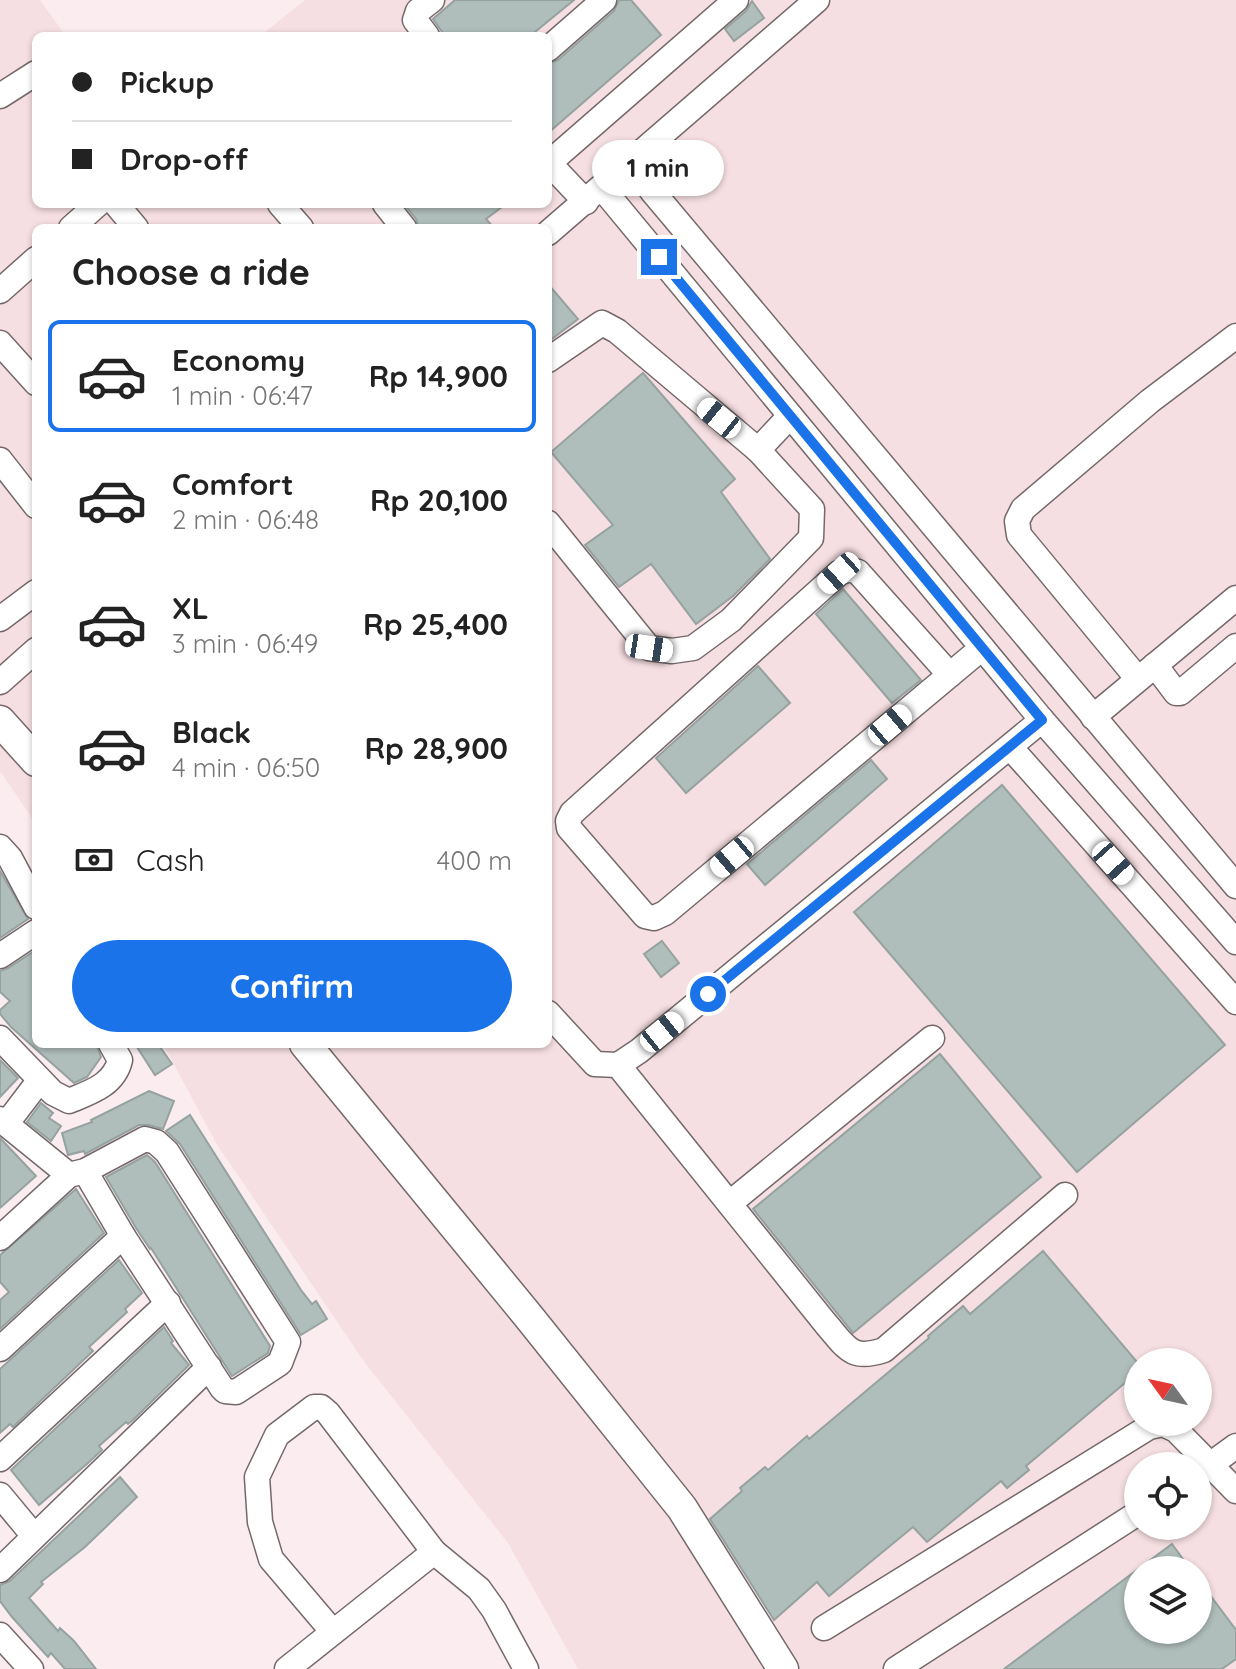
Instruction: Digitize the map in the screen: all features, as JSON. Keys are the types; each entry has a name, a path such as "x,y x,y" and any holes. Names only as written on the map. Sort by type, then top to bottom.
{"main road":[{"path":"0,721 32,757"},
{"path":"308,1048 682,1508 783,1669"}],"street":[{"path":"424,32 415,20 418,11 432,0"},
{"path":"552,46 604,0"},
{"path":"552,160 736,0"},
{"path":"552,230 632,163 787,9 817,0"},
{"path":"0,96 32,76"},
{"path":"632,163 652,191 1236,886"},
{"path":"552,166 594,195 790,416 1042,720 1236,942"},
{"path":"76,224 94,208"},
{"path":"119,208 133,224"},
{"path":"284,208 298,224"},
{"path":"388,208 401,224"},
{"path":"0,291 32,263"},
{"path":"552,357 602,323 617,331 758,450 812,509 811,538 731,620 693,648 672,651 649,648 552,528"},
{"path":"1235,649 1176,693 1147,672 1019,535 1017,521 1023,509 1139,411 1236,336"},
{"path":"0,343 32,379"},
{"path":"758,450 790,416"},
{"path":"0,460 32,501"},
{"path":"950,675 858,572 849,569 839,573 572,813 569,828 645,916 654,918 665,913 950,675 982,648"},
{"path":"0,619 32,595"},
{"path":"1093,717 1236,598"},
{"path":"0,682 32,654"},
{"path":"552,1017 595,1064 618,1065 1042,720"},
{"path":"1010,747 1236,1002"},
{"path":"3,857 32,901"},
{"path":"0,956 32,935"},
{"path":"0,1038 39,1081 69,1101 102,1087 114,1074 120,1060 113,1048"},
{"path":"730,1203 932,1038"},
{"path":"618,1065 850,1352 865,1356 884,1350 1065,1195"},
{"path":"0,1238 77,1173 145,1139 162,1147 288,1342 280,1363 236,1392 225,1391 123,1236 77,1173 4,1121 39,1081"},
{"path":"0,1349 123,1236"},
{"path":"0,1459 168,1303"},
{"path":"0,1570 209,1367"},
{"path":"333,1632 271,1559 260,1522 257,1477 277,1435 314,1407 321,1407 434,1552 479,1589 526,1669"},
{"path":"824,1628 1149,1427 1163,1424 1176,1430 1192,1452"},
{"path":"1212,1465 1236,1446"},
{"path":"1212,1475 1236,1491"},
{"path":"0,1495 34,1536"},
{"path":"896,1669 1124,1522"},
{"path":"287,1669 434,1552"},
{"path":"0,1635 31,1669"}],"shaded area":[{"path":"0,0 40,0 63,32 32,32 32,208 552,208 552,32 265,32 305,0 1236,0 1236,1669 578,1669 508,1543 365,1363 216,1143 165,1048 552,1048 552,224 32,224 32,818 0,771"}],"building":[{"path":"455,0 574,0 535,32 442,32 433,19"},
{"path":"619,0 631,0 661,35 552,130 552,62 614,11"},
{"path":"752,1 764,18 734,41 725,29 746,11"},
{"path":"407,208 501,208 486,219 490,224 418,224"},
{"path":"552,289 578,319 552,339"},
{"path":"643,373 735,479 721,492 770,559 733,596 696,624 651,564 619,587 585,545 613,525 552,451"},
{"path":"843,589 921,680 892,703 816,614"},
{"path":"758,666 790,703 686,793 656,758"},
{"path":"871,760 887,779 765,885 747,864"},
{"path":"1002,785 1225,1045 1077,1172 854,912"},
{"path":"0,871 28,919 0,938"},
{"path":"662,941 679,963 661,977 644,954"},
{"path":"32,953 32,1046 0,1014 0,1010 10,1001 0,992 0,971"},
{"path":"35,1048 98,1048 101,1057 87,1077 74,1083"},
{"path":"138,1048 161,1048 172,1064 155,1075"},
{"path":"940,1054 1041,1177 853,1333 753,1209"},
{"path":"0,1060 18,1078 0,1097"},
{"path":"149,1091 174,1101 163,1129 139,1125 85,1154 84,1151 68,1155 62,1133 92,1122"},
{"path":"41,1103 53,1113 49,1118 61,1126 51,1141 27,1122"},
{"path":"190,1115 301,1290 312,1304 316,1301 327,1319 301,1335 180,1144 166,1131"},
{"path":"0,1138 36,1176 0,1208"},
{"path":"147,1155 155,1162 270,1346 268,1353 232,1376 106,1177"},
{"path":"76,1189 104,1233 0,1329 0,1300 9,1292 0,1282 0,1255"},
{"path":"1043,1251 1125,1348 1124,1384 1026,1466 1029,1470 1007,1488 1001,1481 927,1542 913,1527 829,1596 817,1582 774,1620 710,1519 742,1491 740,1488 765,1467 768,1470 807,1436 809,1439 963,1306 970,1314"},
{"path":"119,1260 142,1293 125,1309 127,1312 89,1347 93,1351 13,1427 10,1424 0,1433 0,1369"},
{"path":"164,1327 173,1341 171,1343 189,1365 133,1420 128,1424 126,1422 99,1446 102,1450 39,1505 11,1470"},
{"path":"120,1477 137,1497 85,1547 41,1582 43,1584 29,1598 58,1631 60,1628 74,1641 96,1669 65,1669 51,1653 48,1657 12,1617 0,1601 0,1585 10,1581"},
{"path":"1172,1544 1181,1556 1156,1556"},
{"path":"1124,1580 1124,1644 1212,1644 1212,1598 1236,1630 1236,1659 1222,1669 1004,1669"}],"route":[{"path":"659,257 1042,720 708,994"}]}
